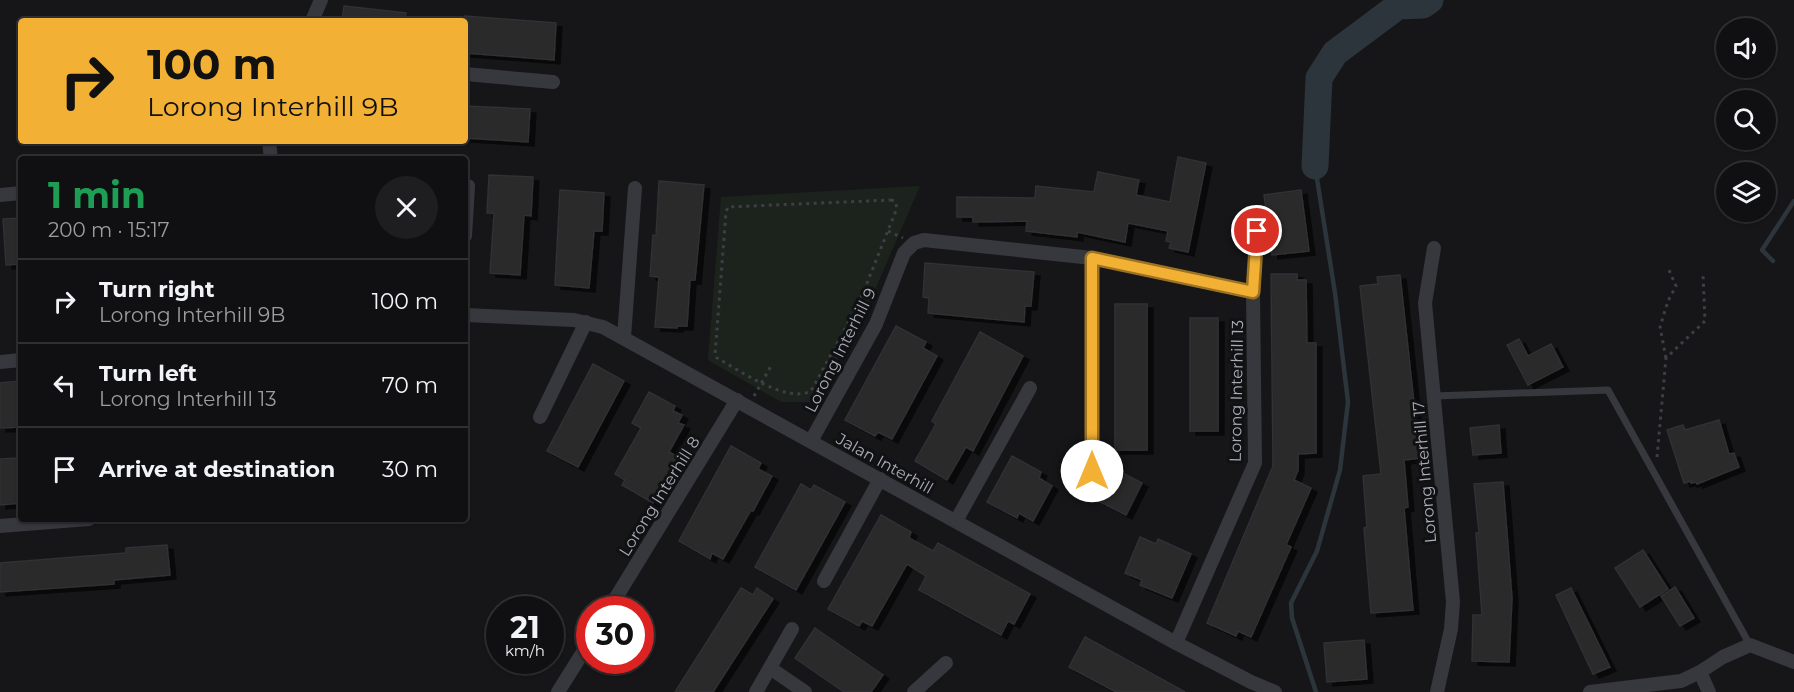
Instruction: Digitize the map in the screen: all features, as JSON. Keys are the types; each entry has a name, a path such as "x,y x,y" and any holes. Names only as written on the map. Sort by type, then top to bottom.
{"street":[{"path":"313,18 321,0"},
{"path":"468,74 553,82"},
{"path":"624,337 635,188"},
{"path":"0,195 18,193"},
{"name":"Lorong Interhill 13","path":"1176,643 1255,463 1253,292 1257,231"},
{"name":"Lorong Interhill 9","path":"811,441 876,324 904,253 914,243 924,240 1092,258"},
{"name":"Lorong Interhill 17","path":"1434,248 1425,303 1453,602 1451,629 1437,692"},
{"path":"1092,471 1092,258 1253,292"},
{"name":"Jalan Interhill","path":"468,315 574,320 603,327 1176,643 1249,687 1275,692"},
{"path":"540,417 586,322"},
{"path":"0,362 18,360"},
{"path":"956,521 1030,388"},
{"name":"Lorong Interhill 8","path":"617,596 743,403"},
{"path":"824,581 880,479"},
{"path":"0,526 51,522"},
{"path":"756,692 792,629"},
{"path":"1590,692 1681,681 1723,657 1750,645 1794,662"},
{"path":"558,692 576,663"},
{"path":"914,692 946,663"},
{"path":"770,668 805,692"},
{"path":"1700,672 1709,692"}],"lane":[{"path":"1434,396 1608,390 1750,645"}],"path":[{"path":"895,201 897,208 860,303 811,391 785,393 762,382 717,358 716,355 727,209 730,206 895,201"},
{"path":"1655,474 1666,358 1660,327 1668,301 1676,286 1669,270"},
{"path":"1666,358 1705,321 1703,274"},
{"path":"743,403 762,382 771,366"}],"shaded area":[{"path":"920,186 868,306 814,402 781,402 708,360 721,197"}],"building":[{"path":"344,6 406,13 405,18 342,18"},
{"path":"465,16 556,23 554,60 468,53 468,18"},
{"path":"468,106 530,109 528,142 468,138"},
{"path":"1178,157 1206,163 1188,252 1169,248 1171,242 1166,241 1168,231 1128,223 1125,242 1077,232 1077,237 1026,231 1027,221 973,222 973,217 957,217 957,197 1035,198 1036,186 1094,192 1098,172 1139,180 1136,195 1170,202"},
{"path":"489,175 533,177 531,216 524,215 520,275 490,273 494,213 487,213"},
{"path":"659,181 704,185 695,280 690,280 687,326 677,326 677,328 655,327 659,277 650,276 653,235 656,236"},
{"path":"560,190 604,193 602,231 594,231 589,288 555,285"},
{"path":"1301,190 1309,251 1272,255 1264,195"},
{"path":"18,218 18,264 6,265 3,219"},
{"path":"925,263 1034,272 1031,306 1025,306 1024,322 928,313 929,298 923,297"},
{"path":"1271,274 1297,274 1297,280 1306,280 1307,343 1316,343 1316,453 1298,454 1298,470 1294,480 1311,488 1286,545 1291,547 1251,637 1238,631 1236,636 1207,623 1273,466"},
{"path":"1400,275 1420,458 1404,460 1408,507 1404,508 1413,610 1371,613 1364,528 1367,527 1363,476 1381,474 1360,286 1378,284 1377,277"},
{"path":"1115,304 1147,304 1147,450 1115,450"},
{"path":"1190,318 1218,318 1218,431 1190,431"},
{"path":"896,326 926,342 923,348 937,356 892,439 878,432 875,436 845,420"},
{"path":"980,332 1023,356 973,451 966,447 947,480 915,461 936,424 932,421"},
{"path":"1519,339 1528,356 1551,344 1563,367 1528,385 1507,345"},
{"path":"593,364 624,381 578,467 547,451"},
{"path":"18,381 18,427 0,428 0,383"},
{"path":"649,392 675,406 673,411 682,415 678,423 684,425 669,452 678,457 653,503 622,485 625,480 615,474 641,428 632,423"},
{"path":"1719,420 1729,454 1734,453 1739,467 1697,484 1691,481 1684,483 1667,430 1683,425 1685,430"},
{"path":"1499,425 1501,453 1473,455 1470,428"},
{"path":"731,446 761,463 758,469 772,476 723,559 712,553 710,559 679,541"},
{"path":"1012,456 1041,472 1039,478 1052,486 1033,521 1019,513 1017,518 987,502"},
{"path":"18,458 18,503 0,505 0,459"},
{"path":"1115,469 1142,483 1126,515 1098,501"},
{"path":"1503,482 1512,598 1509,662 1472,661 1473,615 1482,615 1476,533 1479,533 1474,484"},
{"path":"801,484 811,490 814,485 845,502 796,590 755,567"},
{"path":"881,515 911,532 909,538 933,551 938,543 1030,594 1014,624 1008,621 1001,635 919,590 926,576 907,564 872,626 862,621 859,626 828,609"},
{"path":"1140,537 1156,544 1158,539 1191,554 1172,598 1140,585 1142,580 1125,573"},
{"path":"167,545 170,575 114,580 114,584 0,592 0,563 126,553 126,548"},
{"path":"1643,550 1668,589 1640,607 1615,568"},
{"path":"1675,587 1694,618 1680,626 1661,596"},
{"path":"741,588 753,595 757,588 773,599 713,692 675,692"},
{"path":"1571,588 1610,667 1593,674 1556,595"},
{"path":"815,628 883,675 871,692 844,692 795,658"},
{"path":"1085,637 1185,692 1116,692 1069,667"},
{"path":"1364,640 1367,679 1327,682 1324,643"}],"waterway":[{"path":"1315,166 1319,78 1335,53 1398,6 1423,5 1430,0"},
{"path":"1315,166 1335,293 1348,402 1340,470 1317,551 1291,603 1292,618 1316,692"},
{"path":"1773,261 1762,250 1794,201"}],"route":[{"path":"1092,471 1092,258 1253,292 1257,231"}]}
